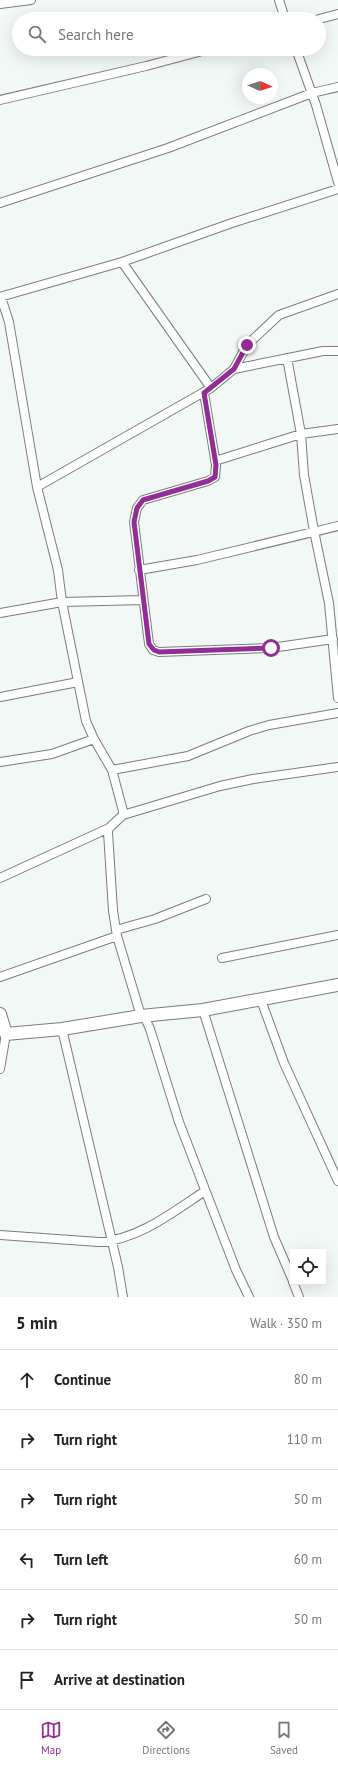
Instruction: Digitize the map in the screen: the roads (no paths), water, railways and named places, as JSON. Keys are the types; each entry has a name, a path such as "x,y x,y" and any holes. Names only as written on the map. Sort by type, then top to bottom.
{"street":[{"path":"0,4 31,0"},
{"path":"279,0 283,12"},
{"path":"326,17 338,14"},
{"path":"0,100 184,56"},
{"path":"299,56 312,93 338,182"},
{"path":"0,203 168,148 312,93 338,87"},
{"path":"123,815 112,770 94,740 86,722 62,602 58,570 37,487 9,322 0,297 122,262 232,223 338,189"},
{"path":"122,262 207,390 215,461 215,477 208,481 143,500 137,508 134,522 149,644 154,650 159,652 271,648 333,639"},
{"path":"37,487 207,390 234,369 247,345 279,315 338,294"},
{"path":"234,369 323,351 338,351"},
{"path":"287,358 301,434 304,475 329,603 338,698"},
{"path":"215,461 301,434 338,428"},
{"path":"139,570 196,560 338,526"},
{"path":"0,613 62,602 143,600"},
{"path":"0,697 78,682"},
{"path":"112,770 188,756 249,731 338,713"},
{"path":"0,762 52,754 94,740"},
{"path":"0,878 109,828 123,815 220,786 253,779 338,767"},
{"path":"109,828 110,873 117,933 141,1016 146,1020 150,1029 179,1122 236,1270 249,1297"},
{"path":"0,977 155,919 206,898"},
{"path":"222,958 338,935"},
{"path":"6,1034 62,1030 141,1016 203,1010 338,985"},
{"path":"261,1000 284,1063 338,1181"},
{"path":"203,1010 274,1236 290,1275"},
{"path":"0,1014 6,1034 0,1069"},
{"path":"62,1030 112,1241 123,1297"},
{"path":"0,1235 99,1242 112,1241 162,1219 205,1191"},
{"path":"294,1285 299,1297"}]}
